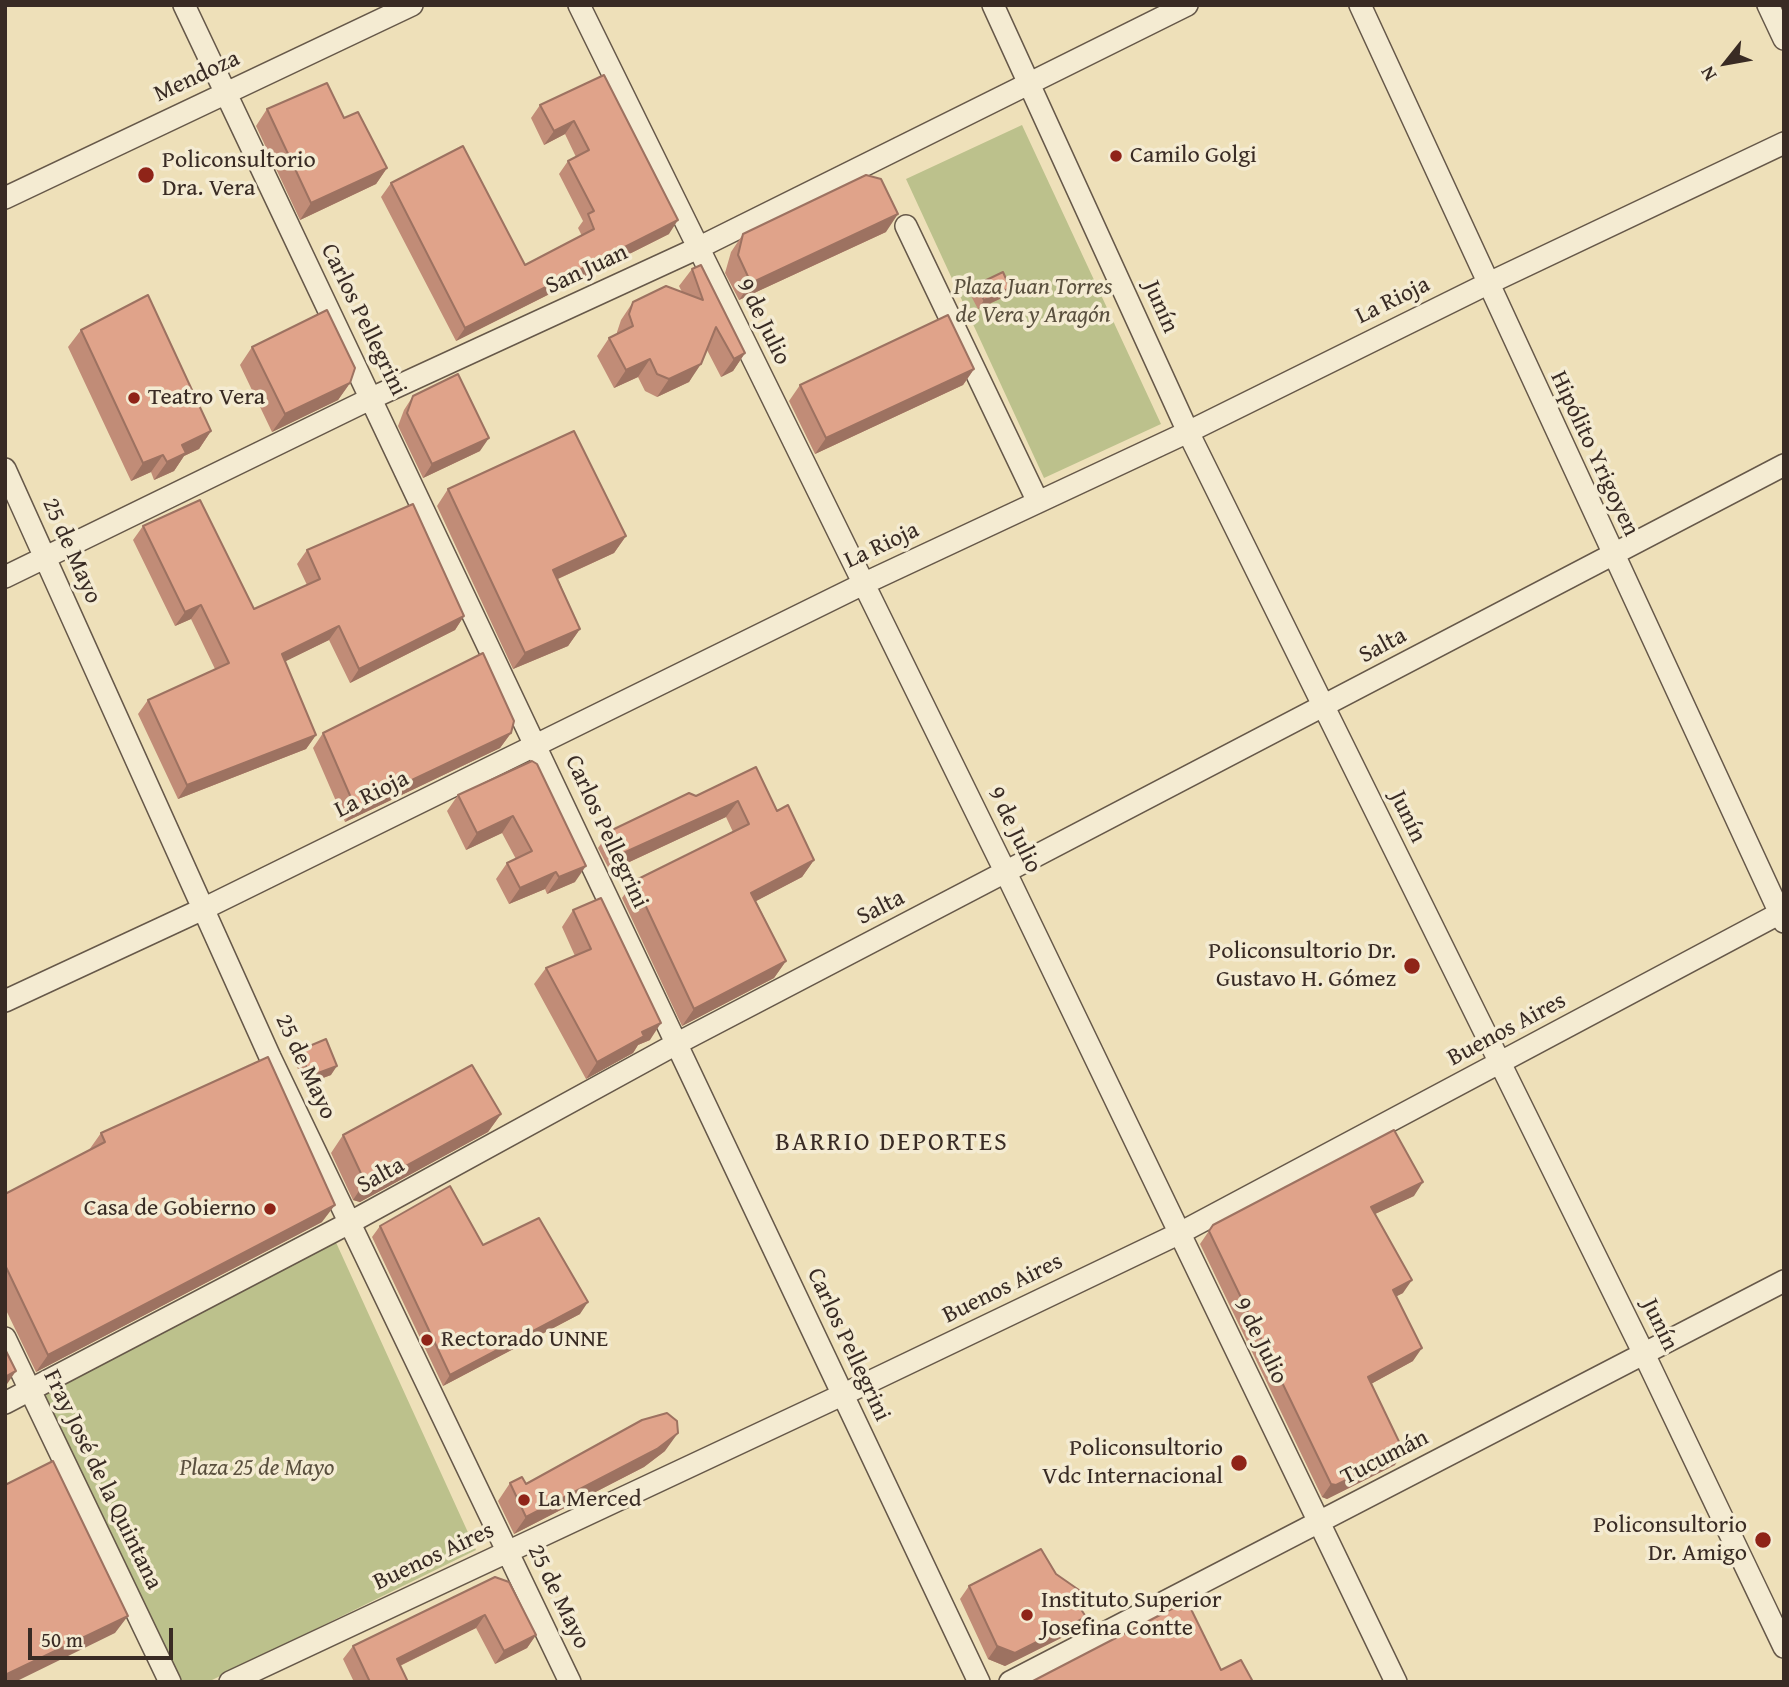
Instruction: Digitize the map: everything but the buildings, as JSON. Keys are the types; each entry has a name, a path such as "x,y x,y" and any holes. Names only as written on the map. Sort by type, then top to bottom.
{"street":[{"name":"Carlos Pellegrini","path":"184,5 979,1682"},
{"name":"Mendoza","path":"5,198 412,5"},
{"name":"9 de Julio","path":"579,5 861,585 1006,873 1396,1682"},
{"name":"Junín","path":"993,5 1188,432 1644,1354 1784,1647"},
{"name":"San Juan","path":"5,577 372,398 698,248 1029,81 1187,5"},
{"name":"Hipólito Yrigoyen","path":"1360,5 1612,555 1782,916"},
{"path":"1768,5 1784,39"},
{"name":"La Rioja","path":"5,1001 203,909 861,585 1188,432 1487,284 1784,143"},
{"path":"906,226 1038,502"},
{"name":"Salta","path":"5,1403 351,1222 676,1044 1784,465"},
{"name":"25 de Mayo","path":"5,469 270,1057 570,1682"},
{"name":"Buenos Aires","path":"230,1682 1178,1234 1782,916"},
{"name":"Tucumán","path":"1010,1682 1784,1281"},
{"name":"Fray José de la Quintana","path":"5,1338 170,1682"}],"green space":[{"name":"Plaza Juan Torres de Vera y Aragón","path":"1022,125 1161,424 1044,478 906,179"},
{"name":"Plaza 25 de Mayo","path":"334,1238 476,1550 208,1682 179,1682 35,1393"}],"place":[{"name":"Camilo Golgi","path":"1116,156"},
{"name":"Policonsultorio Dra. Vera","path":"146,175"},
{"name":"Teatro Vera","path":"134,398"},
{"name":"Policonsultorio Dr. Gustavo H. Gómez","path":"1412,966"},
{"name":"Casa de Gobierno","path":"270,1209"},
{"name":"Rectorado UNNE","path":"427,1340"},
{"name":"Policonsultorio Vdc Internacional","path":"1239,1463"},
{"name":"La Merced","path":"524,1500"},
{"name":"Policonsultorio Dr. Amigo","path":"1763,1540"},
{"name":"Instituto Superior Josefina Contte","path":"1027,1615"}],"district":[{"name":"BARRIO DEPORTES","path":"892,1143"}]}
